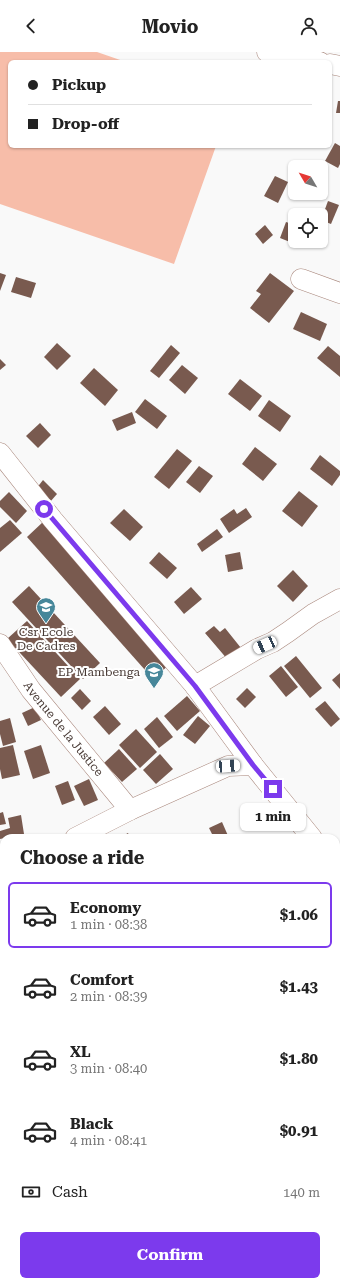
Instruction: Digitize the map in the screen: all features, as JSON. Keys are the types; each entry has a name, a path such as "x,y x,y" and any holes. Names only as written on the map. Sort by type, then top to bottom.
{"street":[{"path":"267,52 309,60"},
{"path":"301,280 340,293"},
{"path":"0,453 53,520 195,686 247,757 309,834"},
{"path":"195,686 257,649 272,642 313,614 340,599"},
{"name":"Avenue de la Justice","path":"0,644 31,690 130,810"},
{"path":"83,834 130,810 247,757"}],"shaded area":[{"path":"0,52 97,52 120,60 8,60 8,148 215,148 174,264 0,204"}],"building":[{"path":"338,101 340,101 340,113 336,113"},
{"path":"335,143 340,146 340,164 338,168 328,163 328,160 326,160"},
{"path":"275,176 288,182 278,203 264,196"},
{"path":"328,201 339,205 331,224 328,223 328,208 325,208"},
{"path":"286,222 288,223 288,241 280,238"},
{"path":"265,225 273,235 263,244 255,234"},
{"path":"0,273 6,275 0,291"},
{"path":"270,273 294,291 269,323 250,308 261,294 256,291"},
{"path":"16,277 36,283 31,298 11,292"},
{"path":"301,312 327,324 320,341 293,329"},
{"path":"57,343 71,356 57,370 44,357"},
{"path":"171,345 180,353 159,378 150,371"},
{"path":"328,346 340,356 340,377 317,358"},
{"path":"0,359 6,365 0,370"},
{"path":"182,365 198,378 185,394 169,380"},
{"path":"94,368 118,390 105,406 80,383"},
{"path":"240,379 262,396 250,411 228,394"},
{"path":"145,399 167,416 157,429 135,412"},
{"path":"269,400 291,416 280,432 258,416"},
{"path":"132,412 136,423 117,431 112,420"},
{"path":"40,423 51,435 38,448 26,436"},
{"path":"255,447 277,464 263,481 242,464"},
{"path":"177,449 192,461 169,489 154,477"},
{"path":"320,455 340,471 340,475 332,486 310,469"},
{"path":"199,466 213,476 200,493 186,482"},
{"path":"43,480 57,494 50,502 36,489"},
{"path":"299,491 318,506 302,527 282,511"},
{"path":"9,492 27,511 16,523 0,507 0,501"},
{"path":"246,508 252,517 229,533 220,519 234,509 237,514"},
{"path":"124,509 143,527 130,541 110,523"},
{"path":"10,520 22,533 0,552 0,528"},
{"path":"44,521 170,664 153,679 27,537"},
{"path":"217,529 223,537 202,552 197,544"},
{"path":"159,552 177,568 167,579 149,563"},
{"path":"240,552 243,569 228,572 225,555"},
{"path":"293,570 308,586 293,602 277,586"},
{"path":"29,586 100,663 83,679 12,602"},
{"path":"191,587 202,599 184,614 174,602"},
{"path":"27,621 80,679 61,697 7,639"},
{"path":"214,626 220,632 225,628 241,648 228,660 205,633"},
{"path":"296,656 322,688 310,698 284,666"},
{"path":"281,666 298,687 286,697 269,676"},
{"path":"340,673 340,689 332,680"},
{"path":"247,688 256,697 245,708 236,699"},
{"path":"80,689 91,701 82,710 71,698"},
{"path":"187,696 200,711 177,731 164,716"},
{"path":"325,701 340,719 331,727 315,709"},
{"path":"105,706 121,724 109,735 93,717"},
{"path":"35,707 41,720 28,726 22,713"},
{"path":"198,716 210,726 195,744 183,735"},
{"path":"157,717 173,737 159,748 144,729"},
{"path":"10,718 16,742 3,746 0,734 0,721"},
{"path":"136,729 157,752 140,768 119,745"},
{"path":"13,745 20,775 2,779 0,769 0,748"},
{"path":"41,745 50,773 33,779 24,751"},
{"path":"119,749 137,769 122,782 104,763"},
{"path":"160,754 173,769 156,784 143,770"},
{"path":"89,779 98,800 84,806 74,786"},
{"path":"68,781 75,800 62,805 55,786"},
{"path":"3,812 6,824 0,825 0,813"},
{"path":"21,815 24,834 0,834 0,831 10,828 8,818"},
{"path":"222,822 227,834 212,834 209,828"}],"place":[{"name":"Csr Ecole De Cadres","path":"46,624"},
{"name":"EP Mambenga","path":"154,689"}],"route":[{"path":"44,509 195,686 253,765 273,789"}]}
